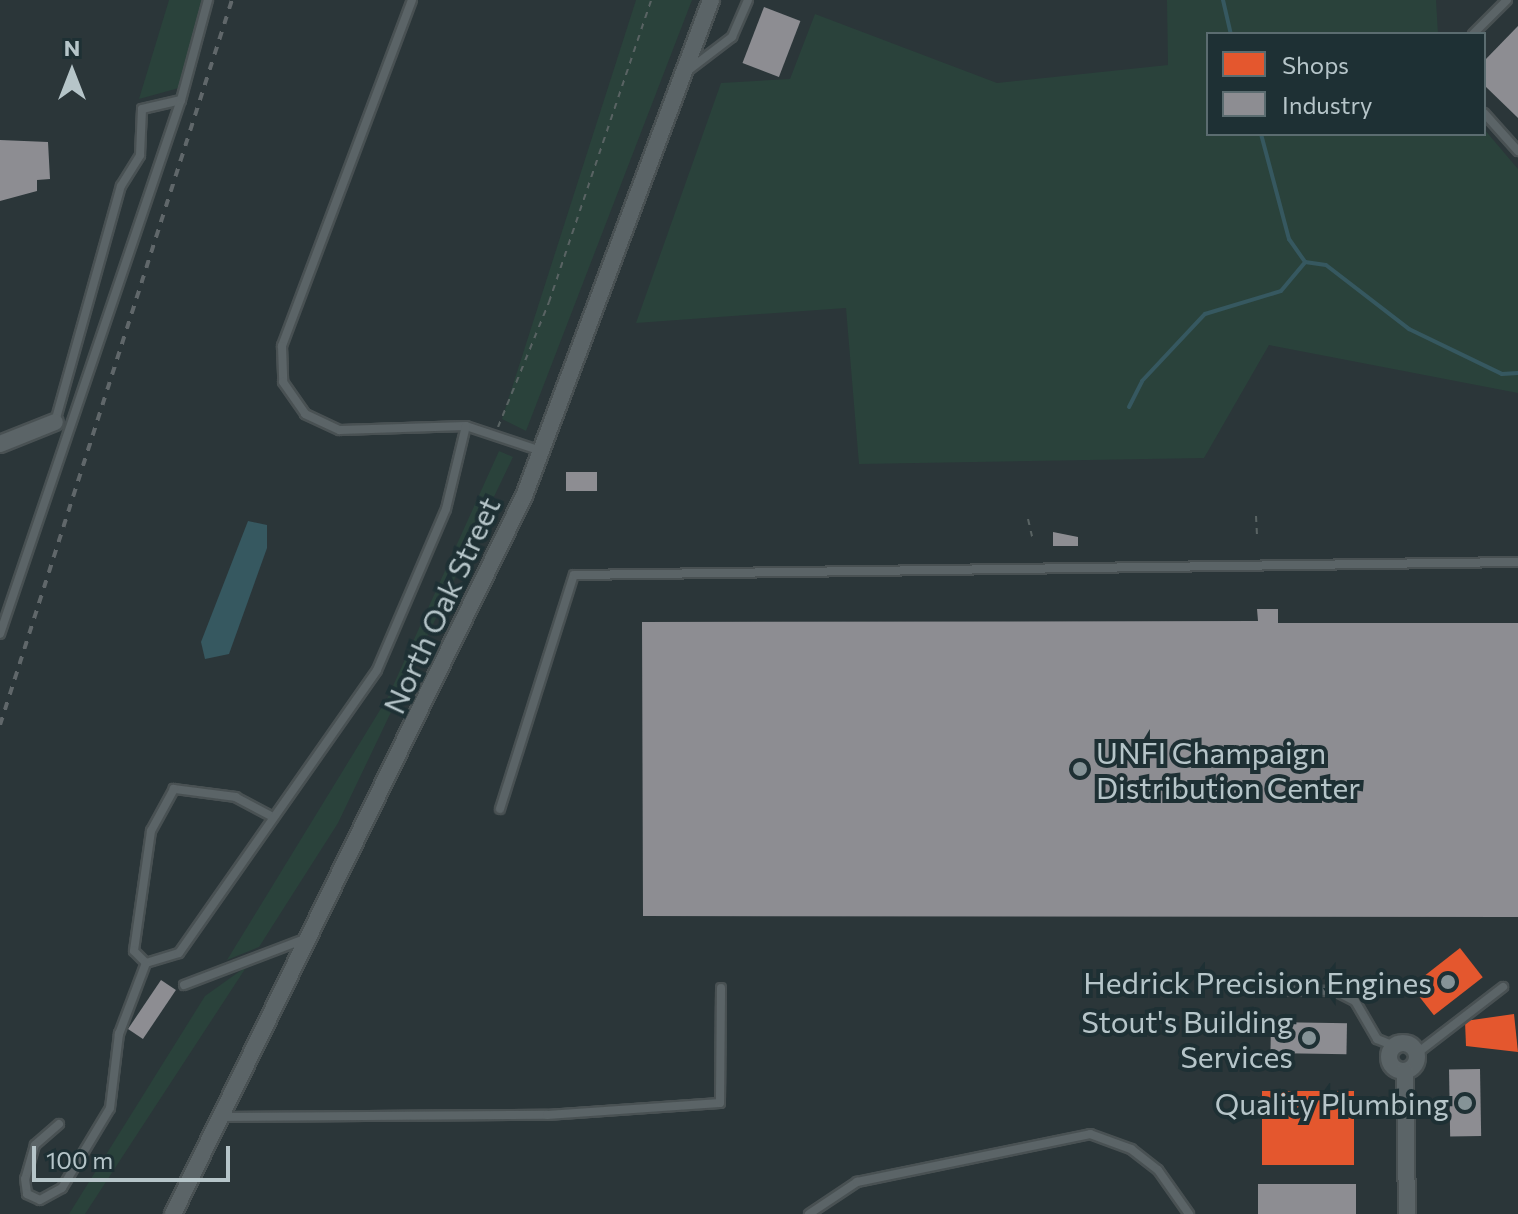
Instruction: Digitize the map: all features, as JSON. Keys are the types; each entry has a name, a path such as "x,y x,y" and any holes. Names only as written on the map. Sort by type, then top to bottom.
{"street":[{"name":"North Oak Street","path":"173,1214 312,937 524,496 538,450 711,0"},
{"path":"0,444 55,422"},
{"path":"1405,1071 1390,1063 1394,1046 1407,1044 1416,1054 1405,1071 1407,1214"}],"lane":[{"path":"0,634 181,100 208,0"},
{"path":"412,0 282,346 280,369 291,400 340,430 466,426 496,432 538,450"},
{"path":"681,74 703,66 732,37 748,0"},
{"path":"1475,32 1507,0"},
{"path":"55,422 121,186 140,155 142,109 181,100"},
{"path":"1486,115 1518,151"},
{"path":"146,963 179,953 271,816 377,670 446,509 466,426"},
{"path":"500,809 574,575 1518,562"},
{"path":"146,963 134,951 151,831 174,789 236,797 271,816"},
{"path":"184,985 312,937"},
{"path":"59,1124 35,1145 25,1179 27,1194 40,1200 62,1188 110,1108 119,1034 146,963"},
{"path":"1416,1054 1503,987"},
{"path":"222,1117 547,1115 720,1103 721,988"},
{"path":"1261,990 1335,991 1355,1001 1377,1039 1394,1046"},
{"path":"809,1214 857,1182 1090,1134 1131,1149 1158,1170 1189,1214"}],"path":[{"path":"496,432 549,302 651,0"},
{"path":"1256,516 1257,534"},
{"path":"1028,519 1032,537"}],"green space":[{"path":"169,0 205,0 179,88 139,99"},
{"path":"636,0 692,0 526,431 502,419"},
{"path":"1167,0 1436,0 1438,32 1206,32 1206,136 1486,136 1486,131 1518,169 1518,393 1269,345 1204,458 859,464 846,308 636,323 721,83 790,79 815,14 997,83 1168,65"},
{"path":"499,451 513,457 338,823 259,947 227,960 388,697"},
{"path":"247,966 85,1214 69,1214 205,996"}],"water":[{"path":"248,521 267,525 267,548 229,654 205,659 201,642"}],"building: Shops":[{"name":"Hedrick Precision Engines","path":"1460,948 1483,977 1434,1015 1411,986"},
{"path":"1514,1014 1518,1052 1466,1046 1465,1021"},
{"path":"1262,1091 1354,1091 1354,1165 1262,1165"}],"building: Industry":[{"path":"764,7 800,21 779,77 742,63"},
{"path":"1518,26 1518,118 1486,87 1486,59"},
{"path":"0,140 48,142 50,179 37,180 37,191 0,201"},
{"path":"566,472 597,472 597,491 566,491"},
{"path":"1053,532 1078,537 1078,546 1053,546"},
{"name":"UNFI Champaign Distribution Center","path":"1257,609 1278,609 1278,623 1518,623 1518,917 643,916 642,622 1258,621"},
{"path":"161,980 176,990 143,1039 128,1029"},
{"name":"Stout's Building Services","path":"1271,1022 1347,1023 1346,1054 1270,1053"},
{"name":"Quality Plumbing","path":"1480,1069 1481,1136 1450,1137 1449,1070"},
{"path":"1258,1184 1356,1184 1356,1214 1258,1214"}],"waterway":[{"path":"1223,0 1231,32"},
{"path":"1262,136 1289,239 1305,262 1326,265 1409,329 1502,374 1518,373"},
{"path":"1129,407 1142,381 1205,314 1281,291 1305,262"}],"railway":[{"path":"0,725 232,0"}],"place":[{"name":"UNFI Champaign Distribution Center","path":"1080,769"},
{"name":"Hedrick Precision Engines","path":"1448,982"},
{"name":"Stout's Building Services","path":"1309,1038"},
{"name":"Quality Plumbing","path":"1465,1103"}]}
